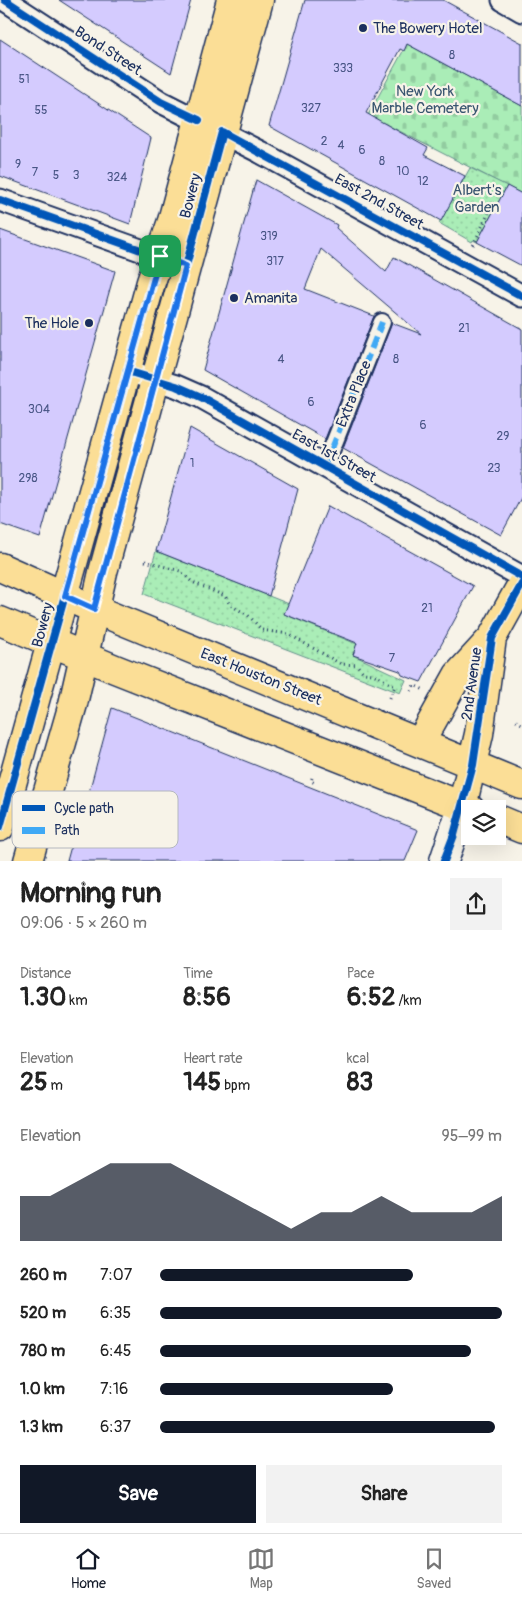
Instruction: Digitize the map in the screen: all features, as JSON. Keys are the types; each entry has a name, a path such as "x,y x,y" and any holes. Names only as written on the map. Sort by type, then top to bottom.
{"main road":[{"name":"Bowery","path":"47,791 72,704 94,609 186,266 231,0"},
{"name":"Bowery","path":"0,827 160,256 259,0"},
{"name":"East Houston Street","path":"0,567 94,609 522,785"},
{"name":"2nd Avenue","path":"467,800 492,638 522,584"},
{"path":"0,620 83,656 461,806"},
{"path":"420,743 458,675 492,638"},
{"path":"444,860 461,820"},
{"path":"506,822 522,829"}],"street":[{"name":"Bond Street","path":"5,0 161,102 210,126"},
{"path":"503,0 522,11"},
{"name":"East 2nd Street","path":"210,126 522,296"},
{"path":"0,200 186,266"},
{"name":"Extra Place","path":"325,466 382,322"},
{"name":"East 1st Street","path":"127,371 155,379 201,397 522,577"}],"path":[{"path":"473,245 490,210"},
{"path":"145,561 180,571 192,582 225,596 230,605 241,609 262,630 288,634 341,664 358,665 364,674 373,674 395,686 390,698"},
{"path":"411,692 414,686 426,691"},
{"path":"516,721 522,724"},
{"path":"312,778 311,781 315,783"}],"green space":[{"name":"New York Marble Cemetery","path":"407,44 522,106 522,194 368,115"},
{"name":"Albert's Garden","path":"470,168 507,186 477,242 473,240 472,242 439,223"},
{"path":"156,551 289,604 286,615 357,644 353,655 406,680 400,693 144,594"}],"building":[{"path":"59,0 191,0 171,73 88,19"},
{"path":"305,0 443,0 522,43 522,106 407,44 404,51 400,49 366,113 428,148 424,155 465,176 441,221 269,126"},
{"path":"0,39 151,138 130,224 0,176"},
{"path":"256,180 337,225 336,228 386,272 394,257 522,329 522,496 501,535 343,448 392,323 421,334 321,249 305,289 374,316 325,439 203,370"},
{"path":"507,186 522,194 522,266 477,242"},
{"path":"0,230 115,271 40,538 0,524"},
{"path":"190,428 298,489 269,596 156,551"},
{"path":"328,506 473,586 421,682 402,675 400,671 353,655 357,643 284,614"},
{"path":"112,708 418,830 405,861 67,861 71,848 178,848 178,791 89,791"}],"marked path":[{"path":"325,466 382,322"}],"cycle path":[{"path":"5,0 161,102 199,120"},
{"path":"0,200 186,266 222,132 522,296"},
{"path":"0,827 160,256"},
{"path":"127,371 176,386 201,397 522,577"},
{"path":"444,861 454,835 473,765 492,638 522,584"}],"place":[{"name":"The Bowery Hotel","path":"363,28"},
{"name":"Amanita","path":"234,298"},
{"name":"The Hole","path":"89,323"}],"route":[{"path":"160,256 186,266 94,609 65,596 151,282 160,256"}]}
